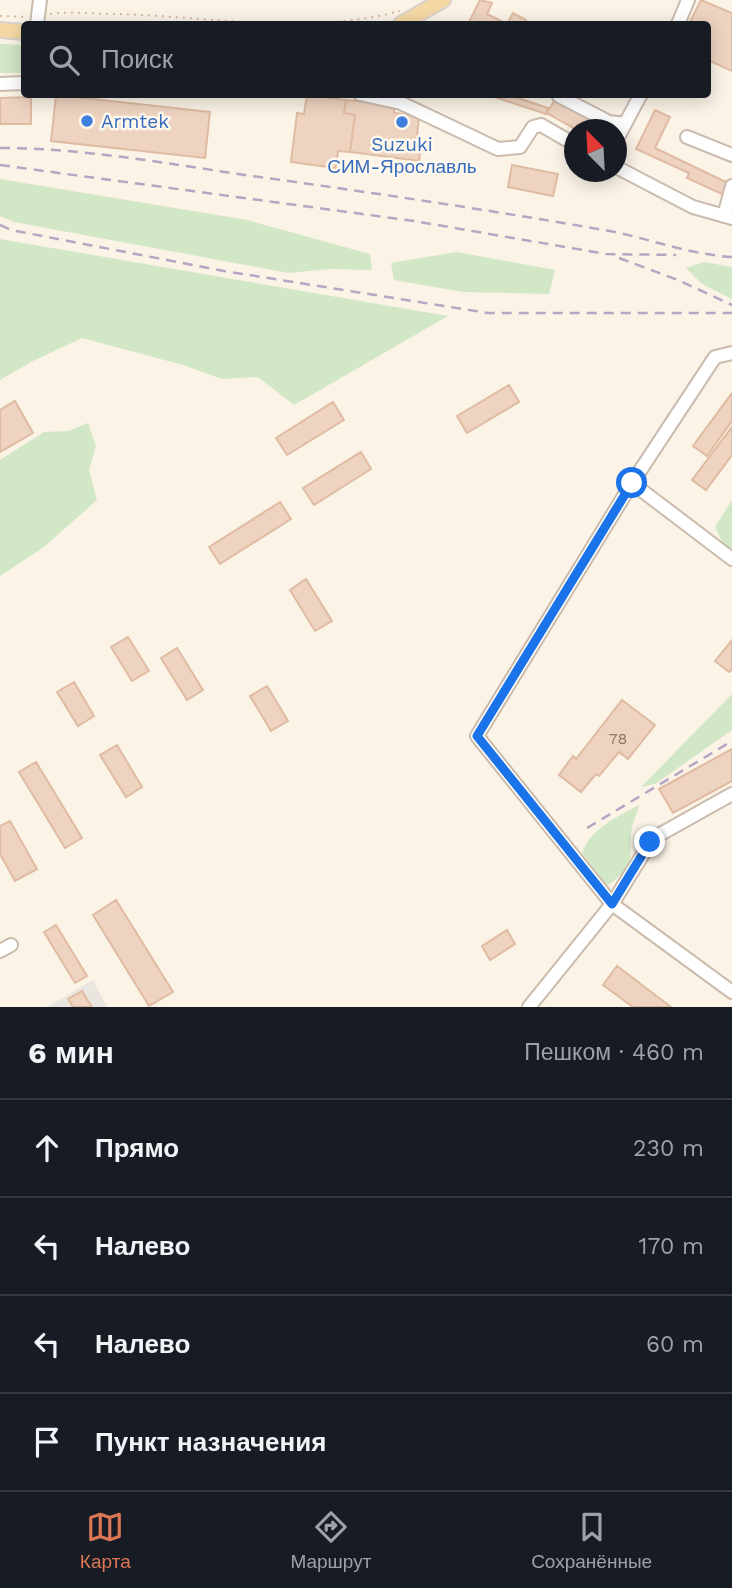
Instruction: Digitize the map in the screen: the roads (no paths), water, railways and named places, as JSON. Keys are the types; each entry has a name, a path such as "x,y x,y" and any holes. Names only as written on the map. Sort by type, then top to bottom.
{"main road":[{"path":"402,18 443,0"},
{"path":"0,30 21,32"}],"street":[{"path":"38,20 41,0"},
{"path":"679,21 688,0"},
{"path":"0,84 21,83"},
{"path":"378,98 401,103 498,149 520,147 533,127 541,125 564,138"},
{"path":"563,98 603,119"},
{"path":"627,120 639,98"},
{"path":"687,137 732,155"},
{"path":"627,172 693,207 728,217 732,186"},
{"path":"732,353 715,357 632,483 477,736 612,904 732,992"},
{"path":"632,483 732,559"},
{"path":"530,1007 612,904 657,835 732,794"}],"railway":[{"path":"0,148 126,157 382,195 598,229 697,252 732,257"},
{"path":"0,165 414,221 606,254 676,255"},
{"path":"0,225 11,230 224,271 488,313 732,313"},
{"path":"619,258 678,280 732,305"},
{"path":"587,828 732,741"}],"place":[{"name":"Armtek","path":"87,121"},
{"name":"Suzuki СИМ-Ярославль","path":"402,122"}]}
